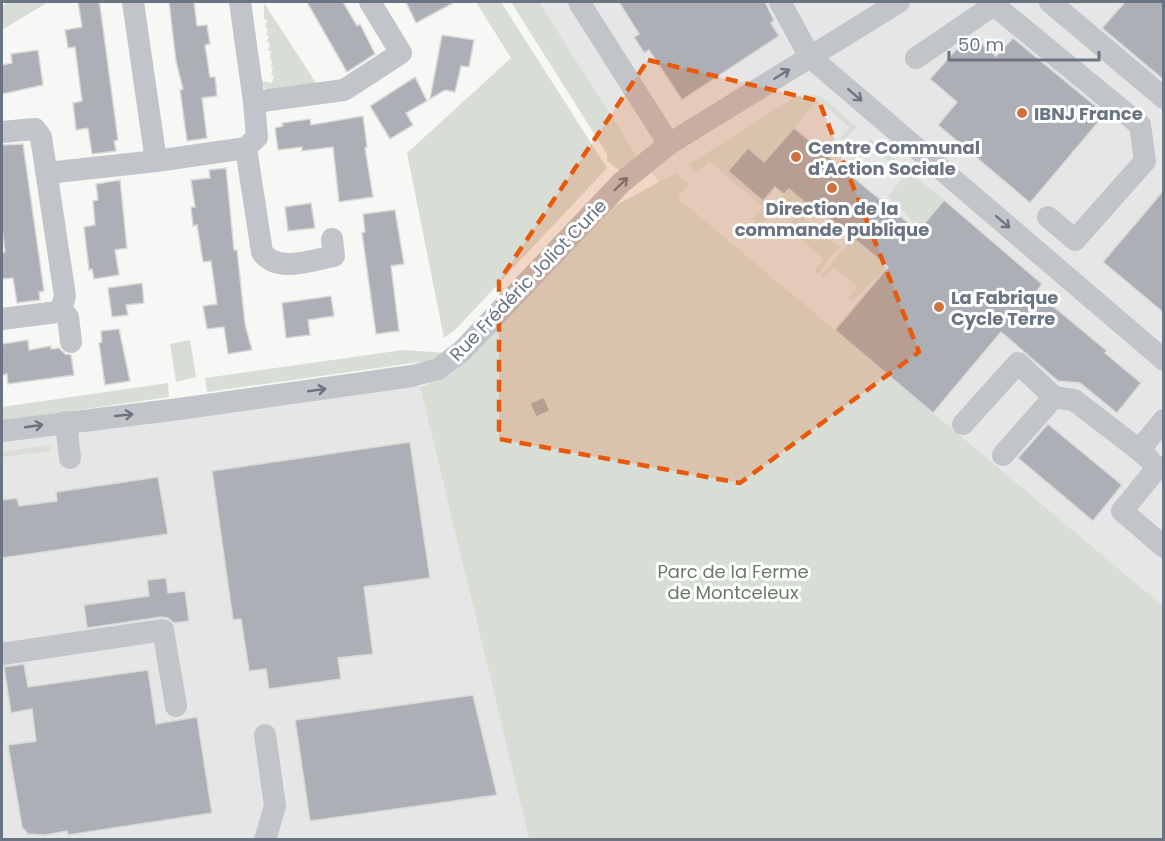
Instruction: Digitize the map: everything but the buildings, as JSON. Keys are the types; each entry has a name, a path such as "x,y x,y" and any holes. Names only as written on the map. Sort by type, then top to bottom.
{"street":[{"path":"133,2 156,161"},
{"path":"47,173 246,148 257,137 240,2"},
{"path":"254,102 345,90 401,53 370,2"},
{"path":"579,2 669,144"},
{"path":"780,2 810,57 1164,360"},
{"name":"Rue Frédéric Joliot Curie","path":"2,430 284,394 412,376 438,369 462,351 621,183 669,144 899,2"},
{"path":"1050,2 1164,98"},
{"path":"916,58 993,3 1140,125 1145,161 1075,240 1048,217"},
{"path":"2,132 29,128 39,132 65,296 61,310"},
{"path":"246,148 262,252 267,259 281,265 334,256"},
{"path":"2,319 61,310"},
{"path":"61,310 68,317 71,342"},
{"path":"963,424 1018,363 1054,397 1074,400 1161,469 1122,512 1164,548"},
{"path":"1003,455 1054,397"},
{"path":"1139,450 1164,420"},
{"path":"66,422 70,458"},
{"path":"2,654 163,630 176,706"},
{"path":"265,735 275,806 265,840"}],"highlighted area":[{"path":"648,60 819,101 919,352 740,483 499,439 499,281"}],"shaded area":[{"path":"539,2 1163,2 1163,606 660,183 637,156"},
{"path":"417,375 529,839 2,839 2,431"}],"green space":[{"path":"9,2 48,2 2,30 2,6"},
{"path":"476,2 501,2 607,168 455,330 444,338 407,153 511,58"},
{"path":"511,2 539,2 637,156 625,168 619,170 607,161 607,154"},
{"path":"264,3 318,86 269,92 256,80 272,83 274,76 271,75 273,68 270,59 271,51 268,51 270,44 267,42 269,36 266,35 268,28 265,27 267,20 264,19"},
{"path":"805,94 822,97 857,127 842,141 841,138 849,127 818,100 764,162 748,148 728,171 772,207 774,211 761,227 753,219 763,207 709,161 697,173 688,165 795,97"},
{"path":"870,138 944,200 921,228 907,228 912,222 911,219 888,196 905,175 870,146 859,155"},
{"name":"Parc de la Ferme de Montceleux","path":"676,173 688,184 678,198 1163,606 1163,839 529,839 420,387 451,374 607,210"},
{"path":"789,189 808,205 802,211 796,206 793,210 780,198"},
{"path":"799,214 839,247 817,274 814,271 824,259 790,230 779,241 776,238"},
{"path":"853,238 891,262 852,302 848,299 857,287 834,267 824,278 821,276"},
{"path":"190,340 196,377 176,382 170,344"},
{"path":"403,350 448,353 427,361 207,392 205,378"},
{"path":"168,383 169,397 2,421 2,407"},
{"path":"51,445 49,451 2,457 2,452"}],"place":[{"name":"IBNJ France","path":"1022,113"},
{"name":"Centre Communal d'Action Sociale","path":"796,157"},
{"name":"Direction de la commande publique","path":"832,188"},
{"name":"La Fabrique Cycle Terre","path":"939,307"}]}
